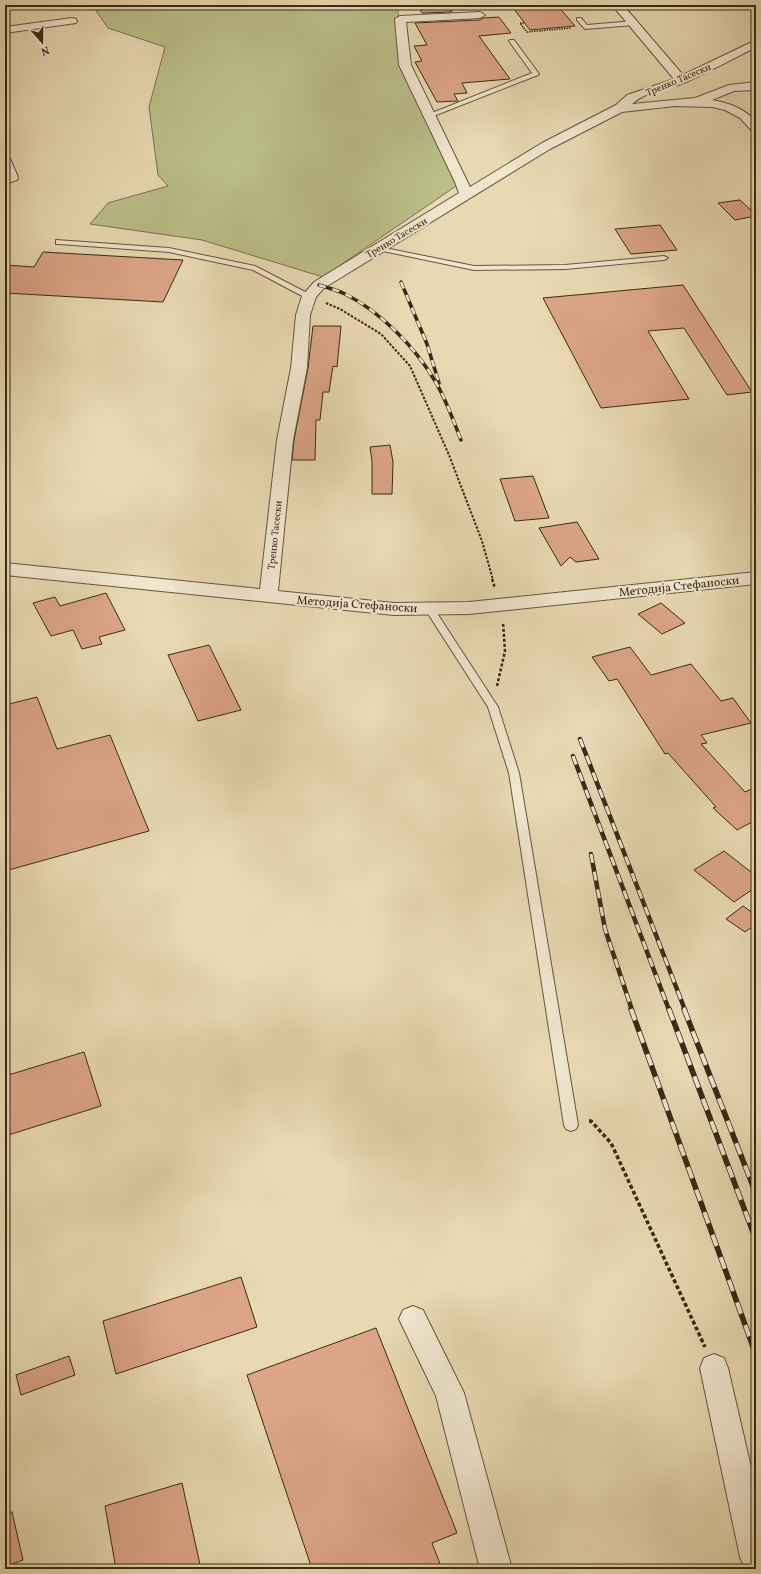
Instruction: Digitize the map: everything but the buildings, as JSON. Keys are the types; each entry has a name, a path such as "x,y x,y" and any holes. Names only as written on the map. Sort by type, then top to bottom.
{"street":[{"path":"397,5 405,65 462,182 466,195"},
{"path":"617,5 634,23 681,80"},
{"path":"400,19 480,15"},
{"path":"5,30 72,21"},
{"name":"Тренко Тасески","path":"268,597 285,440 298,368 303,316 308,296 319,285 546,146 620,108 631,98 655,88 681,80 756,43"},
{"path":"697,102 727,89 742,86 756,86"},
{"path":"620,108 646,107 670,102 697,102 729,106 750,120 756,128"},
{"path":"5,162 12,175 10,178 5,180"},
{"name":"Методија Стефаноски","path":"5,569 394,609 469,608 756,578"},
{"path":"413,1319 450,1393 496,1569"},
{"path":"714,1368 756,1557"}],"lane":[{"path":"579,19 585,27 634,23"},
{"path":"429,116 536,74 512,41"},
{"path":"60,242 169,250 255,268 308,296"},
{"path":"378,248 474,268 565,266 664,258"},
{"path":"430,609 493,707 514,773 571,1125"}],"path":[{"path":"524,23 520,23 527,32 585,27"},
{"path":"308,296 340,309 381,334 410,366 449,455 479,534 495,588 502,605 505,651 493,707"},
{"path":"571,1125 590,1120 611,1143 714,1368"}],"green space":[{"path":"92,5 397,5 405,65 462,182 323,277 202,240 90,224 108,203 168,186 158,175 149,107 165,47 108,28"}],"railway":[{"path":"401,282 427,344 439,383"},
{"path":"319,285 342,293 371,310 384,320 407,343 427,368 439,388 461,440"},
{"path":"580,739 685,1010"},
{"path":"573,756 669,1010"},
{"path":"591,854 605,929 632,1010"},
{"path":"631,1009 756,1355"},
{"path":"669,1009 756,1240"},
{"path":"684,1009 756,1194"}]}
